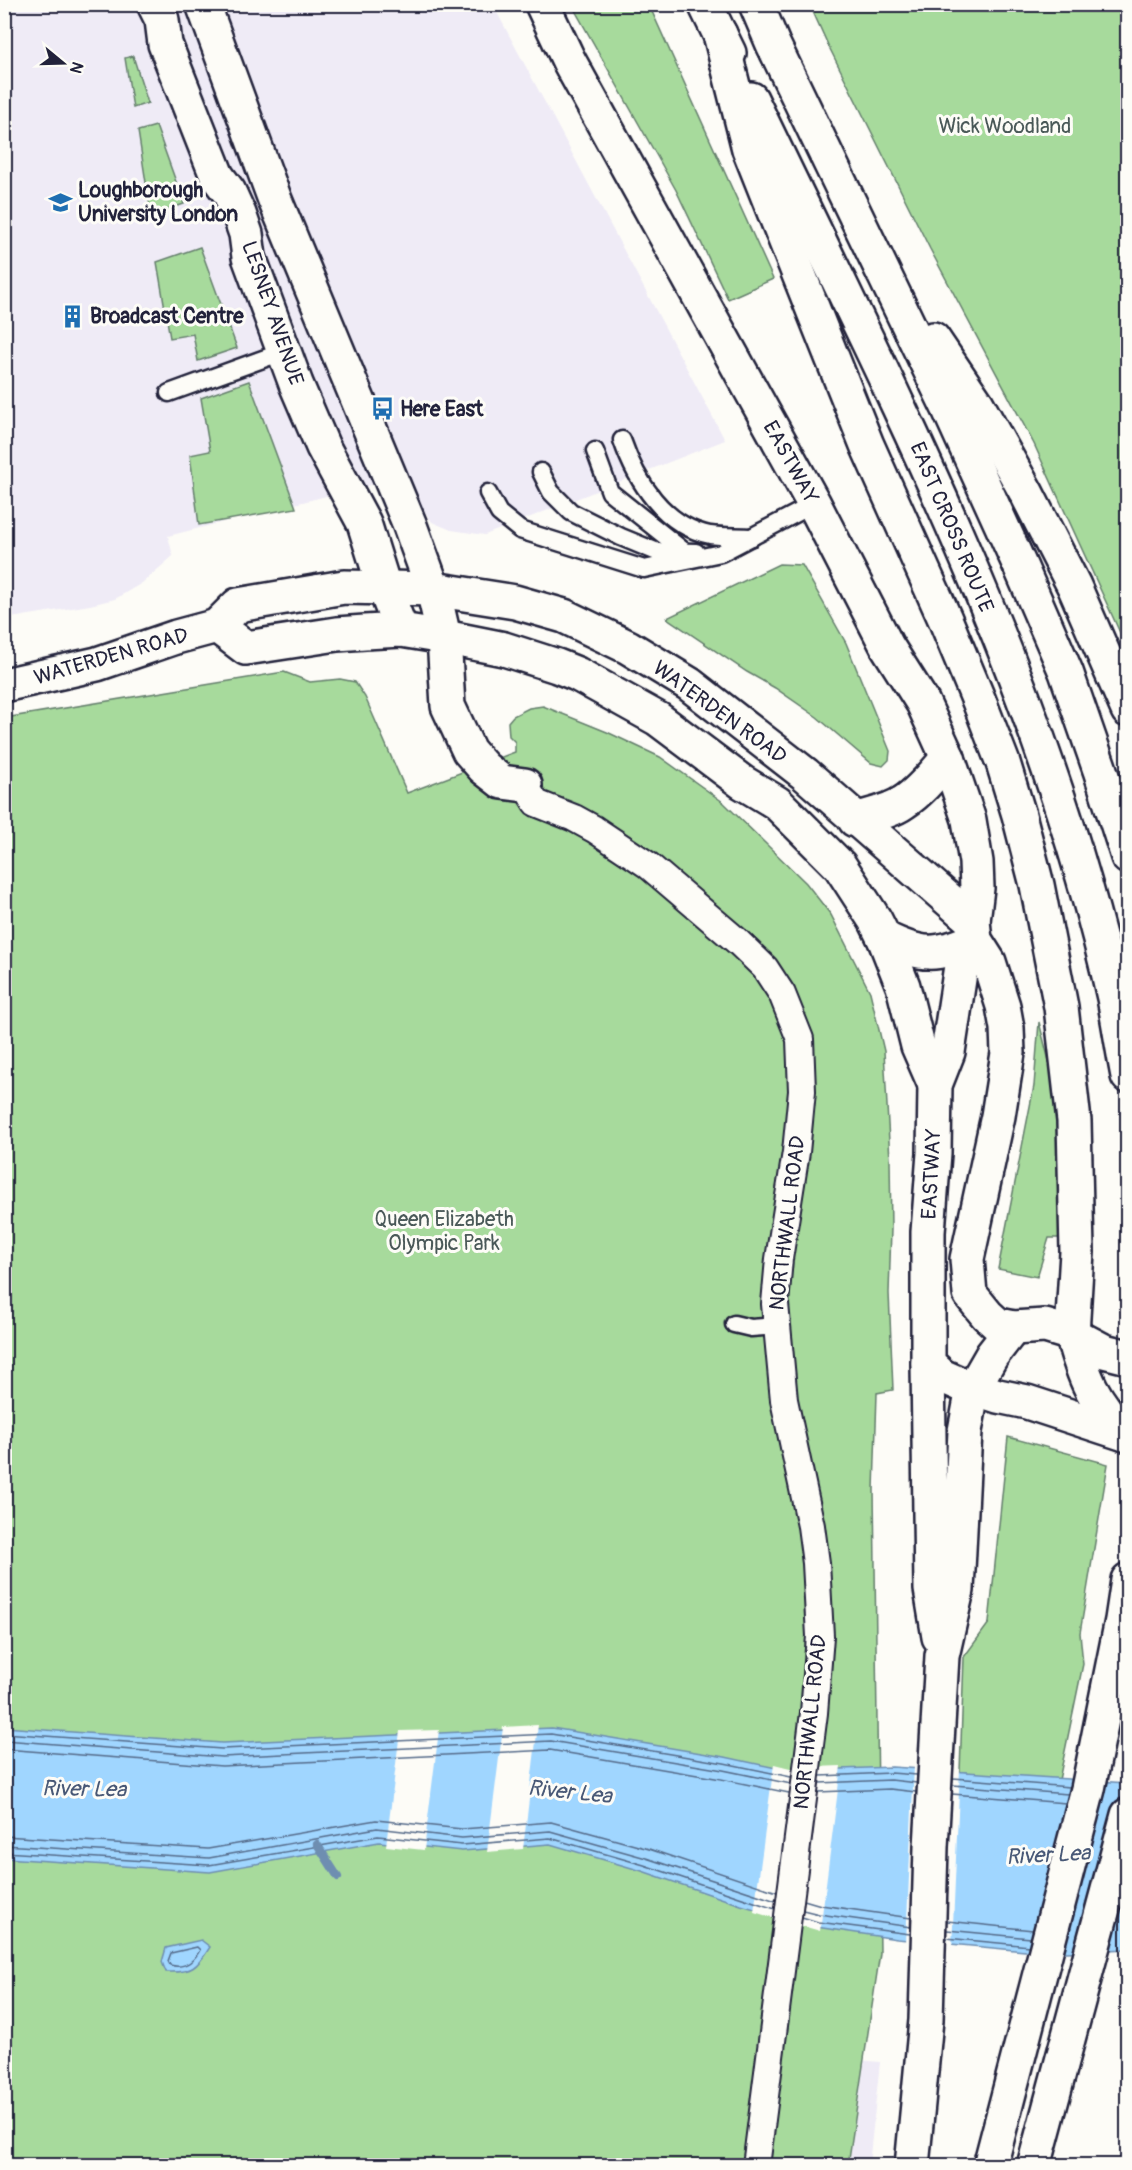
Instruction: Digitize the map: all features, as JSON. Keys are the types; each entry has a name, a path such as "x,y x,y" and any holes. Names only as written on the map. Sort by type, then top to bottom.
{"main road":[{"name":"LESNEY AVENUE","path":"154,4 162,20 165,44 217,176 230,192 239,214 246,234 249,257 296,384 323,447 364,523 384,587"},
{"name":"LESNEY AVENUE","path":"203,4 275,200 409,523 433,589"},
{"name":"EASTWAY","path":"542,4 569,61 814,504 887,646 923,703 948,758 974,839 977,888 974,930 960,966 948,1052 935,1085 934,1153 928,1232 931,1589 942,1656"},
{"name":"EAST CROSS ROUTE","path":"705,4 932,477 1031,720 1064,816 1090,905 1114,999 1128,1076"},
{"name":"EAST CROSS ROUTE","path":"756,4 1016,557 1066,672 1128,856"},
{"path":"720,34 749,149 867,445 979,700 1003,763 1019,815 1037,885 1061,1007 1074,1121 1077,1252 1072,1335 1081,1367 1096,1399 1101,1408 1126,1434"},
{"path":"874,254 977,404 1074,586 1128,710"},
{"name":"WATERDEN ROAD","path":"4,685 97,664 176,637 217,626 238,605 344,587 433,589 539,609 564,616 628,647 690,684 805,774 974,930"},
{"path":"384,587 401,630"},
{"name":"NORTHWALL ROAD","path":"433,589 444,637 448,706 469,751 484,768 502,782 525,785"},
{"name":"WATERDEN ROAD","path":"217,626 246,648 337,633 401,630 504,649 577,674 658,719 742,782 777,803 840,866 884,938 903,986 918,1046 935,1085"},
{"path":"855,820 904,802 931,778 948,758"},
{"path":"884,938 909,950 932,952 952,949 974,930 994,975 1007,1028 1008,1053 998,1116 967,1259 970,1294 998,1325 1013,1328 1045,1326 1072,1335 1104,1351 1128,1357"},
{"path":"912,2166 926,2020 931,1846 942,1656 957,1590 964,1441 974,1388 992,1355 1013,1328"},
{"path":"928,1363 942,1376 974,1388 1028,1402 1126,1434"},
{"path":"990,2166 1088,1789 1128,1580"},
{"path":"1034,2166 1128,1815"}],"street":[{"name":"NORTHWALL ROAD","path":"525,785 536,803 574,818 626,849 688,899 765,968 789,1009 800,1039 803,1076 796,1152 787,1197 775,1287 784,1400 808,1506 816,1563 820,1636 814,1713 756,2166"}],"lane":[{"path":"169,393 285,351"},
{"path":"622,440 629,461 658,506 685,526 710,535 753,537"},
{"path":"595,451 610,492 685,552"},
{"path":"541,472 551,492 571,512 621,537 655,551 721,554"},
{"path":"488,493 499,513 520,530 644,569 721,554 814,504"},
{"path":"734,1324 751,1328 777,1326"}],"shaded area":[{"name":"Here East","path":"5,5 493,5 725,440 485,535 451,530 432,522 402,477 168,536 173,556 142,583 115,599 5,619"},
{"path":"833,2058 880,2062 869,2165 792,2166"}],"green space":[{"path":"572,5 649,5 773,279 728,299 676,190"},
{"name":"Wick Woodland","path":"810,5 1127,5 1127,648 1034,444 930,249"},
{"path":"133,56 148,103 133,108 125,58"},
{"path":"156,126 184,204 151,215 138,131"},
{"path":"200,247 237,348 198,361 193,334 170,338 157,262"},
{"path":"249,381 296,508 199,525 190,455 210,451 201,398"},
{"path":"779,564 802,565 846,643 890,751 889,760 883,766 871,763 817,717 667,618"},
{"name":"Queen Elizabeth Olympic Park","path":"284,672 310,682 340,679 355,682 365,697 407,793 515,752 515,742 509,736 508,722 513,716 529,708 543,706 660,757 723,802 806,883 831,915 870,992 884,1051 890,1160 889,1293 893,1390 877,1393 874,1490 880,1953 848,2165 5,2166 5,718"},
{"path":"1039,1022 1058,1096 1060,1238 1049,1238 1037,1277 998,1269 1034,1086"},
{"path":"1008,1437 1108,1464 1080,1633 1083,1664 1059,1780 960,1772 964,1657 989,1623"}],"water":[{"name":"River Lea","path":"4,1727 222,1743 552,1728 725,1757 790,1771 892,1767 1127,1783 1127,1949 1046,1953 897,1939 816,1927 550,1844 462,1851 379,1842 210,1872 5,1858"},
{"path":"201,1940 210,1947 193,1968 166,1972 162,1962 166,1948"}],"pier":[{"path":"538,1725 523,1849 487,1852 503,1727"},
{"path":"439,1730 424,1850 386,1846 400,1731"},
{"path":"774,1764 790,1768 841,1766 820,1931 754,1912"},
{"path":"914,1766 960,1769 952,1947 906,1943"}],"waterway":[{"path":"317,1844 338,1877"}],"place":[{"name":"Loughborough University London","path":"60,202"},
{"name":"Broadcast Centre","path":"72,316"},
{"name":"Here East","path":"382,409"}]}
